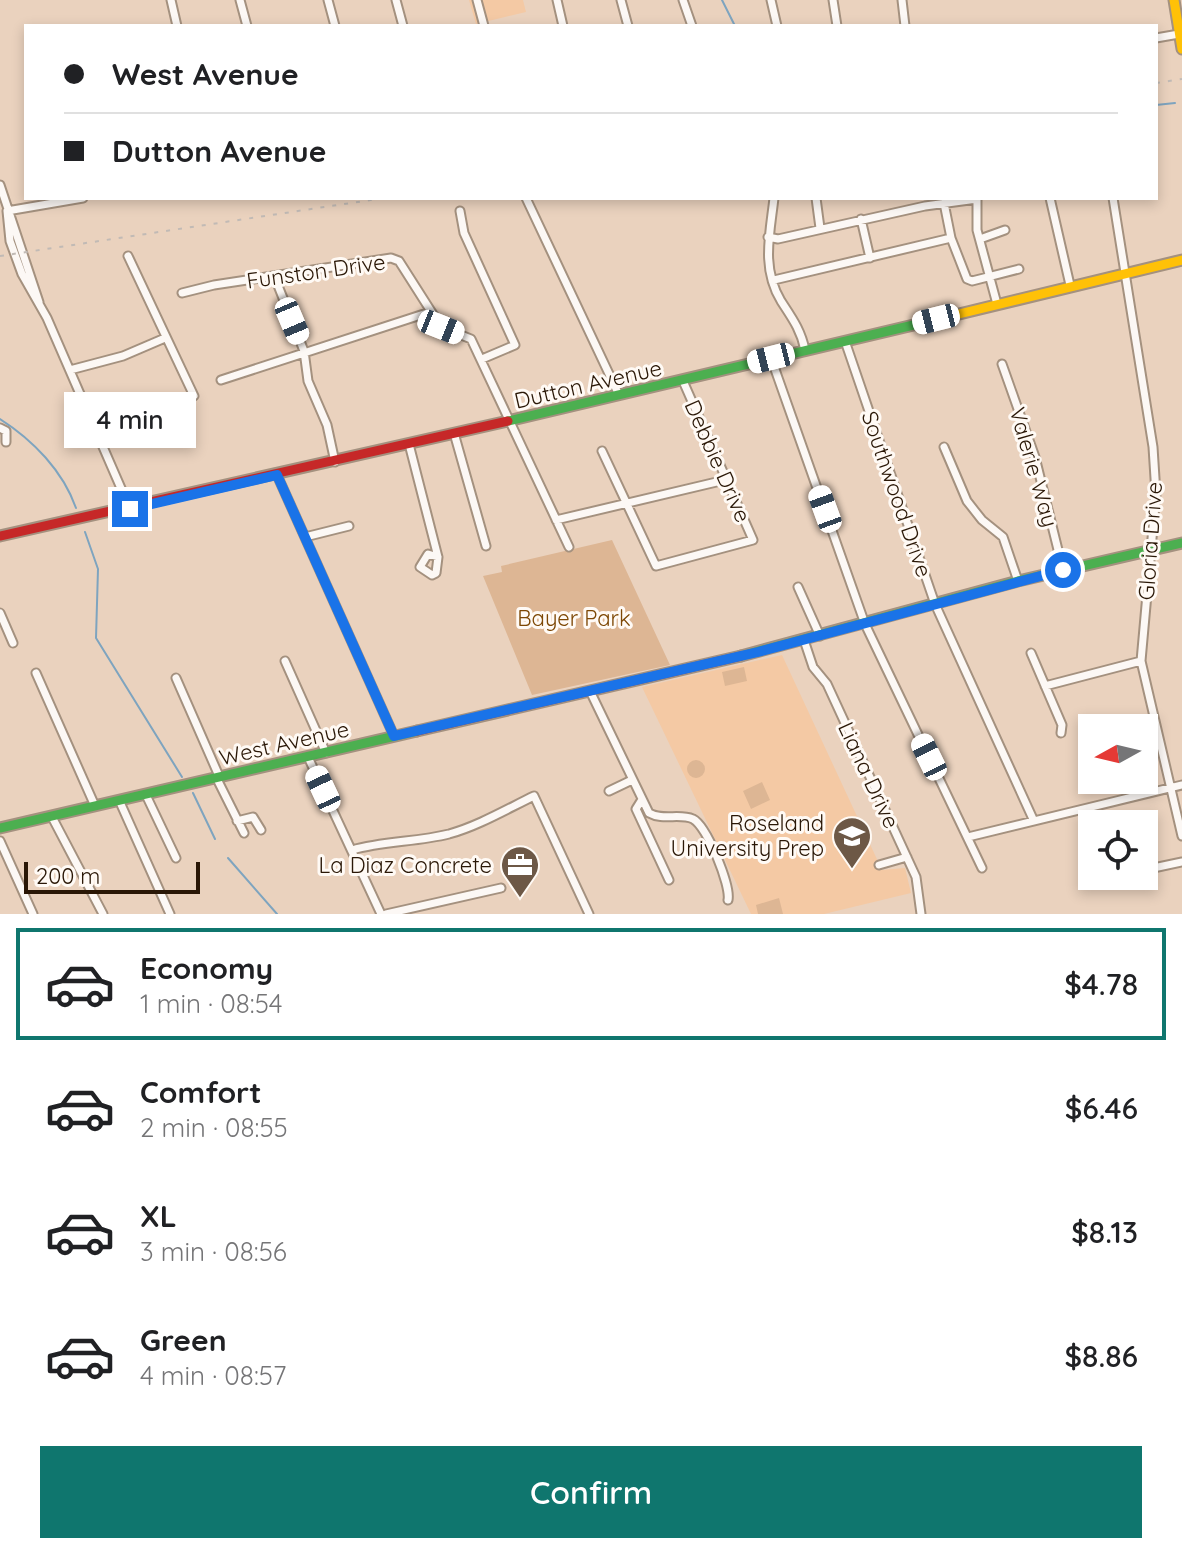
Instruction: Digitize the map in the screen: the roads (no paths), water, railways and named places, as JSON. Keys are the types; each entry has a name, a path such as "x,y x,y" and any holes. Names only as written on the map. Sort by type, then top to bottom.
{"main road":[{"path":"1174,0 1182,49"},
{"name":"Dutton Avenue","path":"0,536 130,509 683,381 1182,260"},
{"name":"West Avenue","path":"0,828 804,640 1018,581 1182,543"}],"street":[{"path":"171,0 177,24"},
{"path":"240,0 246,24"},
{"path":"328,0 334,24"},
{"path":"396,0 402,24"},
{"path":"477,0 483,24"},
{"path":"557,0 563,24"},
{"path":"621,0 627,24"},
{"path":"683,0 691,24"},
{"path":"771,0 777,24"},
{"path":"833,0 837,24"},
{"path":"902,0 905,24"},
{"path":"1158,38 1179,34"},
{"path":"0,185 27,286 39,304 70,370 130,509"},
{"path":"7,211 65,200"},
{"path":"527,200 619,395"},
{"path":"774,200 767,260 780,299 801,331 805,350"},
{"path":"816,200 820,228"},
{"path":"768,237 778,239 861,219 964,200"},
{"path":"977,200 980,239 997,304"},
{"path":"1050,200 1070,285"},
{"name":"Gloria Drive","path":"1114,200 1121,228 1123,273 1153,447 1156,494 1141,661 1182,836"},
{"path":"944,203 951,238 967,279 991,277 1019,269"},
{"path":"460,211 464,233 515,345 482,359"},
{"path":"861,219 870,258"},
{"path":"980,239 1005,230"},
{"path":"774,280 951,238"},
{"path":"128,256 194,396"},
{"name":"Funston Drive","path":"182,293 214,285 391,258 408,272 441,327 471,339 569,547"},
{"path":"275,278 304,351 308,381 327,425 335,462"},
{"path":"221,380 430,312"},
{"path":"70,370 123,356 165,338"},
{"name":"Southwood Drive","path":"845,341 935,604 1033,819"},
{"path":"771,358 865,624 982,868"},
{"name":"Valerie Way","path":"1002,364 1035,457 1063,570"},
{"name":"Debbie Drive","path":"626,503 656,566 753,540 683,381"},
{"path":"0,428 6,431 6,442"},
{"path":"454,433 486,546"},
{"path":"409,444 438,557"},
{"path":"944,447 967,501 982,520 1003,537 1018,581"},
{"path":"602,451 626,503"},
{"path":"277,475 394,736"},
{"path":"556,520 725,480"},
{"path":"305,537 349,526"},
{"path":"798,587 820,636"},
{"path":"0,613 13,643"},
{"name":"Liana Drive","path":"804,640 916,877 921,914"},
{"path":"1031,653 1062,725 1061,733"},
{"path":"285,661 326,753"},
{"path":"1045,686 1141,661"},
{"path":"36,673 95,806"},
{"path":"176,678 244,833"},
{"path":"590,691 641,801 656,817 688,818 702,826 727,881 728,900"},
{"path":"308,757 383,914 501,888"},
{"path":"609,791 632,780"},
{"path":"968,837 1182,785"},
{"path":"146,795 176,858"},
{"path":"352,850 389,840 413,840 453,833 534,796 589,914"},
{"path":"119,800 170,914"},
{"path":"641,801 636,809 669,880"},
{"path":"52,817 103,914"},
{"path":"237,821 253,817 261,830"},
{"path":"0,841 33,914"},
{"path":"879,865 907,857"},
{"path":"1158,867 1182,862"}],"waterway":[{"path":"722,0 734,24"},
{"path":"1158,105 1175,103"},
{"path":"0,419 46,458 63,481 76,508"},
{"path":"85,532 98,569 96,638 182,777"},
{"path":"193,793 215,839"},
{"path":"228,858 277,914"}],"railway":[{"path":"1158,83 1182,79"},
{"path":"0,256 371,200"}],"place":[{"name":"Roseland University Prep","path":"852,870"},
{"name":"La Diaz Concrete","path":"520,899"}],"park label":[{"name":"Bayer Park","path":"574,618"}]}
